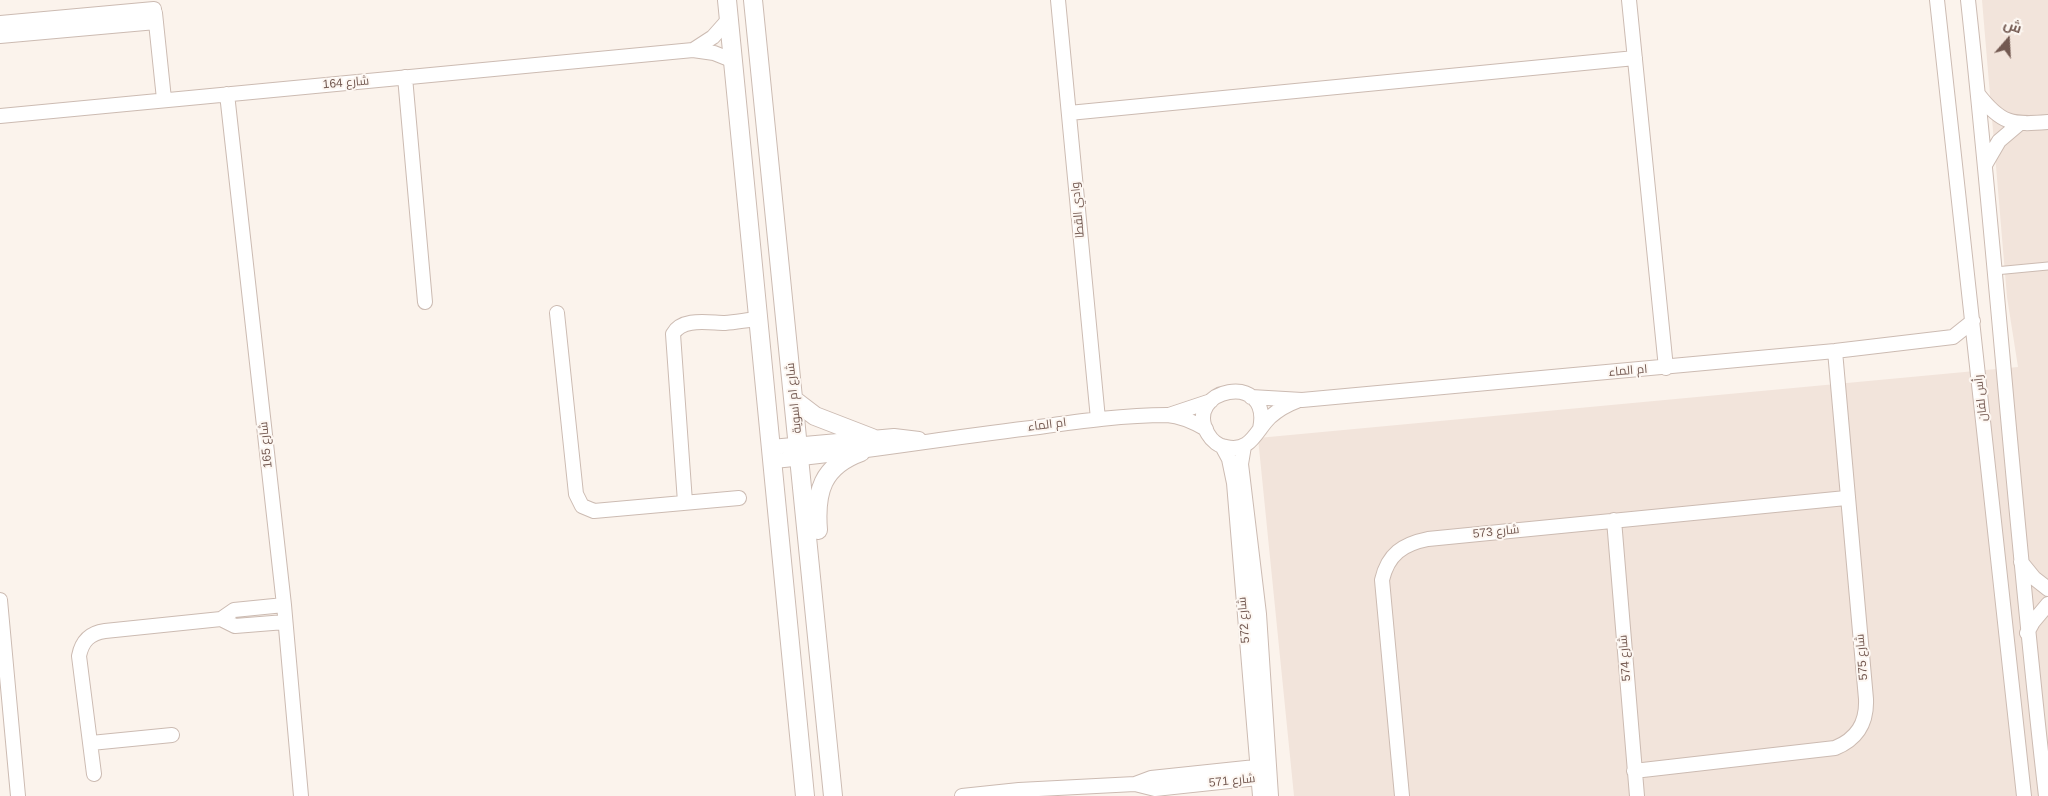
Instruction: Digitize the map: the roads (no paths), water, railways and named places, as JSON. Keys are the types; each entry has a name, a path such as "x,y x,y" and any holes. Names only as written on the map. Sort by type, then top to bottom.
{"street":[{"path":"727,0 804,796"},
{"path":"754,9 763,0"},
{"name":"وادي القطا","path":"1058,0 1098,419"},
{"path":"1629,0 1666,368"},
{"name":"رأس لفان","path":"1937,0 2024,796"},
{"name":"رأس لفان","path":"1968,0 1995,271 2027,634 2046,796"},
{"name":"شارع ام اسوية","path":"754,9 811,579 835,794"},
{"path":"0,23 155,10"},
{"path":"0,36 155,10"},
{"path":"155,10 164,99"},
{"name":"شارع 164","path":"693,50 713,37 729,19"},
{"name":"شارع 164","path":"0,116 693,50 714,53 734,61"},
{"path":"1069,113 1635,58"},
{"path":"405,77 425,302"},
{"name":"شارع 165","path":"227,94 284,605 301,796"},
{"path":"1978,94 1999,115 2019,124 2048,122"},
{"path":"1985,167 1999,141 2019,124"},
{"path":"557,313 576,494 579,502 586,508 594,511 739,498"},
{"path":"685,502 672,337 677,328 683,325 713,321 722,315 757,314"},
{"path":"1973,321 1953,337 1966,346 1977,358"},
{"name":"ام الماء","path":"1252,397 1302,400 1666,368 1953,337"},
{"name":"شارع 575","path":"1634,771 1835,748 1845,744 1857,734 1864,720 1866,710 1834,351"},
{"path":"1236,390 1252,397 1261,412 1260,429 1251,442 1233,449 1222,446 1212,440 1206,429 1206,409 1211,400 1226,391 1236,390"},
{"path":"794,400 815,416 872,438"},
{"name":"ام الماء","path":"772,454 861,452 927,440 1098,419 1168,415 1211,400"},
{"name":"ام الماء","path":"1260,429 1278,410 1302,400"},
{"name":"ام الماء","path":"1168,415 1188,420 1206,429"},
{"name":"ام الماء","path":"799,452 872,438 902,436 927,440"},
{"name":"شارع 572","path":"1222,446 1229,460 1234,482 1263,772 1271,796"},
{"name":"شارع 572","path":"1244,446 1241,464 1259,614 1263,772 1260,796"},
{"path":"811,579 818,550 816,509 821,488 833,469 850,456 861,452"},
{"name":"شارع 573","path":"1402,796 1382,580 1385,567 1401,547 1428,539 1846,498"},
{"name":"شارع 574","path":"1614,520 1637,796"},
{"path":"2021,562 2034,578 2048,590"},
{"path":"0,600 18,796"},
{"path":"2027,634 2033,622 2048,604"},
{"path":"94,774 79,656 81,648 90,635 106,630 221,619 234,610 284,605"},
{"path":"221,619 235,626 285,622"},
{"path":"91,743 172,735"},
{"name":"شارع 571","path":"962,796 1135,784 1151,778 1263,772"}],"lane":[{"path":"1995,271 2048,266"}]}
